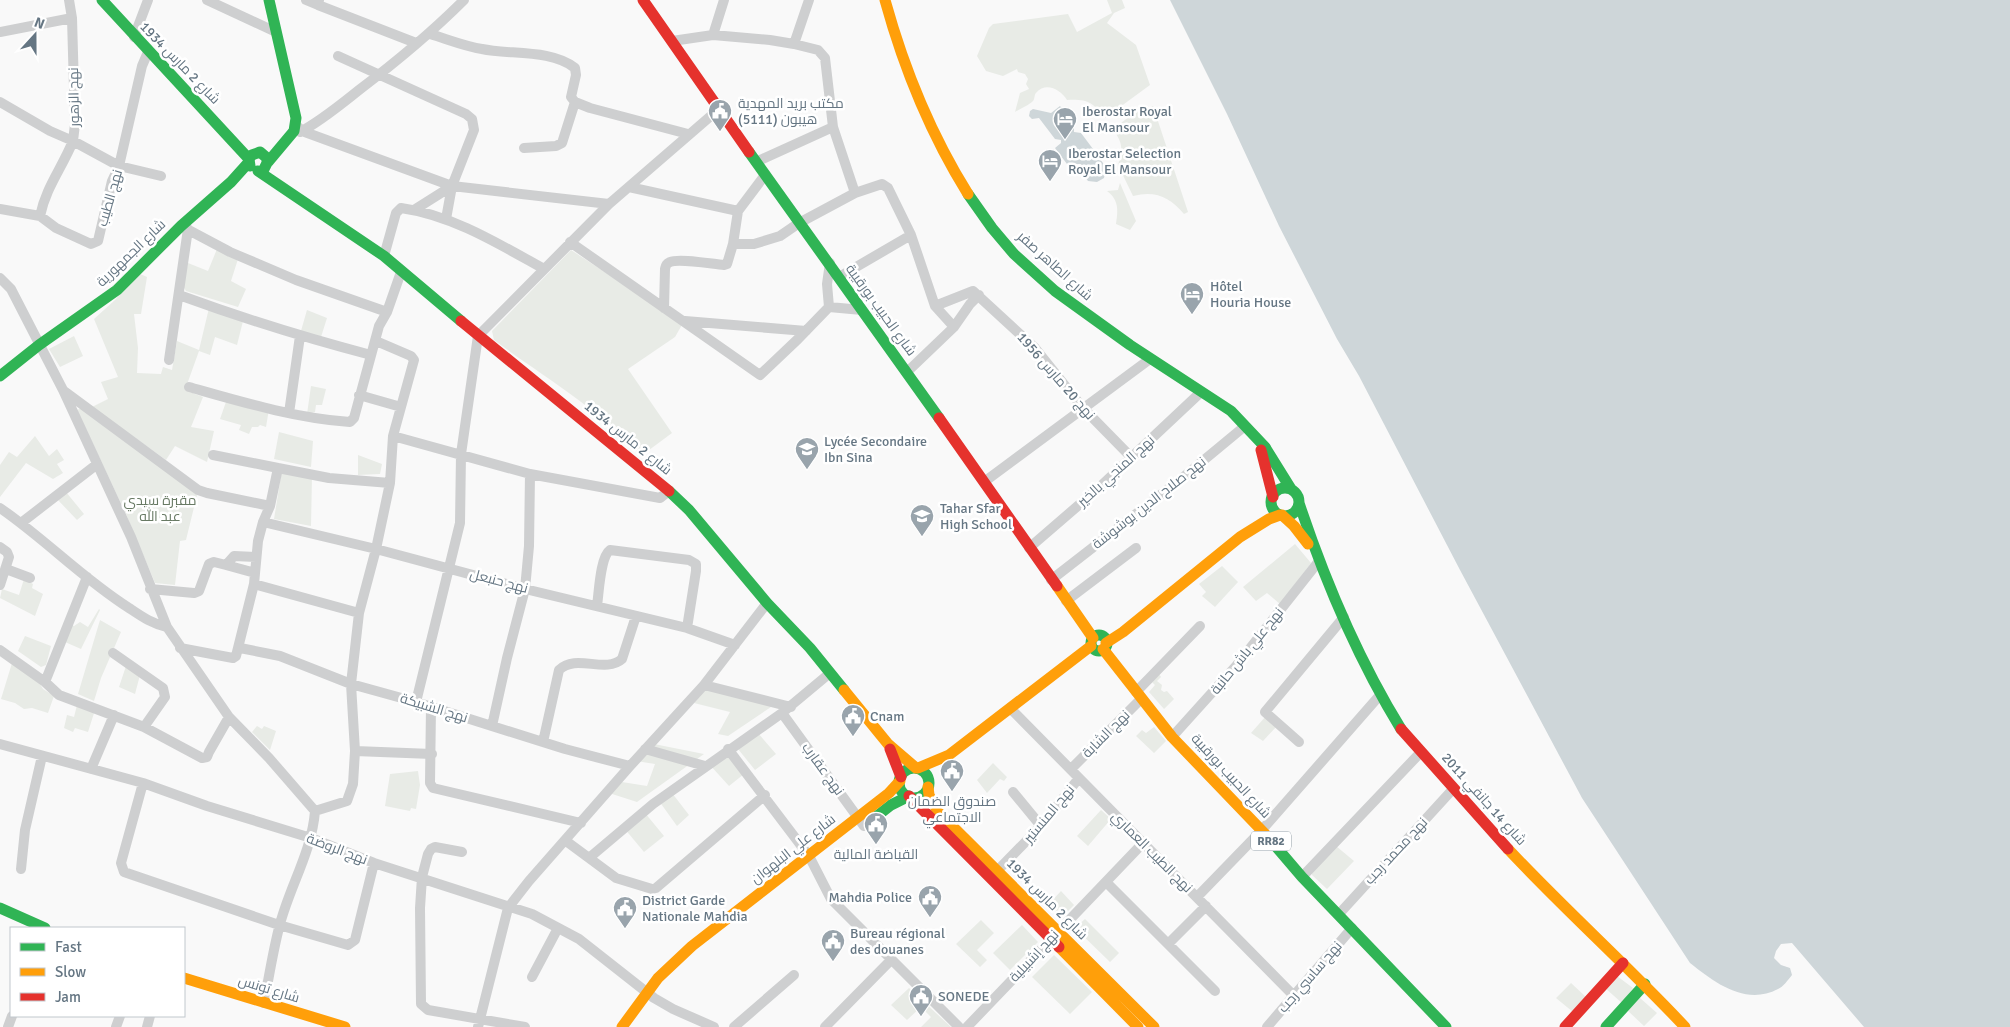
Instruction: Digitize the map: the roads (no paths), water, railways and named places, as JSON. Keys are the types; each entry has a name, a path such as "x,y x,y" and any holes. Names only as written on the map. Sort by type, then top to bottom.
{"main road":[{"name":"شارع 2 مارس 1934","path":"102,0 148,52 218,123 245,145 254,156 267,157 268,162 305,202"},
{"path":"231,182 264,170 268,162 299,128 269,0"},
{"name":"شارع الحبيب بورقيبة","path":"643,0 799,223 830,263 907,372 1051,580 1138,695 1172,737 1446,1027"},
{"name":"شارع الطاهر صفر","path":"885,0 905,65 933,129 961,182 988,223 1015,254 1078,309 1230,411 1256,437 1274,461 1291,489"},
{"path":"231,182 254,156 289,138"},
{"name":"شارع 2 مارس 1934","path":"254,156 252,169 258,171 384,256 478,336 669,491 689,510 767,602 810,648 888,744 917,768"},
{"name":"شارع الجمهورية","path":"0,376 38,345 117,290 231,182"},
{"name":"شارع الطاهر صفر","path":"1256,437 1266,464 1272,497"},
{"path":"949,755 923,795 918,797 909,796 902,790 900,779 907,770 949,755 1099,642 1138,618 1240,537 1269,519 1293,513 1299,504 1298,496 1291,489 1280,489 1240,537"},
{"path":"1272,497 1274,510 1281,515"},
{"name":"شارع 14 جانفي 2011","path":"1299,504 1317,557 1344,617 1380,695 1403,732 1550,894 1645,984 1685,1027"},
{"name":"شارع 14 جانفي 2011","path":"1281,515 1294,526 1317,557"},
{"name":"شارع 2 مارس 1934","path":"888,744 900,779"},
{"path":"917,768 926,774 929,785"},
{"name":"شارع علي البلهوان","path":"861,822 889,794 900,779"},
{"name":"شارع 2 مارس 1934","path":"929,785 929,795 938,812 997,871 1138,1027"},
{"name":"شارع 2 مارس 1934","path":"909,796 1054,936 1154,1027"},
{"name":"شارع علي البلهوان","path":"622,1027 650,995 665,984 712,937 861,822 909,796"},
{"path":"0,910 42,927"},
{"path":"1565,1027 1623,963"},
{"name":"شارع تونس","path":"185,978 345,1027"},
{"path":"1606,1027 1645,984"},
{"name":"شارع علي البلهوان","path":"633,1027 650,995"}],"street":[{"name":"نهج الزهور","path":"0,102 50,132 73,141 75,124 72,18 69,0"},
{"path":"134,37 148,0"},
{"path":"208,0 276,32"},
{"path":"306,0 318,2 416,43"},
{"path":"299,128 317,123 378,76 416,43 430,34 464,0"},
{"path":"713,35 724,0"},
{"path":"794,44 809,0"},
{"path":"0,32 72,18"},
{"path":"430,34 481,49 533,53 570,64 575,68 576,75 571,97 575,102 590,108 688,134"},
{"path":"672,40 713,35 770,40 818,50 822,54 826,70 833,127 855,194"},
{"name":"نهج الطيب","path":"0,209 40,216 56,228 91,244 95,244 98,241 112,181 119,166 142,66 148,52"},
{"path":"338,56 378,76 466,114 472,119 474,130 452,186 446,219"},
{"path":"524,148 556,146 562,143 575,102"},
{"path":"416,702 460,523 461,454 478,336 609,204 720,108"},
{"path":"756,162 833,127"},
{"path":"299,128 452,186 609,204"},
{"path":"40,216 49,187 65,161 73,141 119,166 161,176"},
{"path":"664,308 665,269 667,264 680,261 724,265 729,260 738,211 765,175"},
{"path":"733,244 754,244 780,236 799,223 855,194 878,184 885,185 911,235 935,306 954,327"},
{"path":"414,210 452,186"},
{"path":"629,187 738,211"},
{"path":"384,256 396,213 401,208 446,219 505,247 544,269"},
{"path":"169,360 185,227 230,252 303,283 387,312"},
{"path":"839,277 911,235"},
{"path":"570,242 760,375 829,307 827,284 830,263"},
{"path":"189,387 255,406 350,422 354,418 379,326 387,312 401,272"},
{"path":"0,278 11,289 38,345 63,390 96,465 131,537 150,589 167,627 229,717 269,758 315,811 311,838 293,884 280,925 264,1003"},
{"path":"935,306 976,293"},
{"path":"907,372 954,327 976,293"},
{"name":"نهج 20 مارس 1956","path":"976,293 1034,348 1083,408 1132,458"},
{"path":"178,295 241,318 371,355"},
{"path":"829,307 862,310"},
{"path":"684,321 806,331"},
{"path":"289,413 300,336"},
{"path":"315,811 349,799 353,784 355,751 351,684 359,613 376,549 390,483 393,436 414,360 412,356 376,341"},
{"path":"984,482 1150,359"},
{"path":"63,390 198,490 270,506"},
{"name":"نهج المنجي بالخير","path":"1029,548 1132,458 1201,392"},
{"path":"359,395 401,407"},
{"name":"نهج صلاح الدين بوشوشة","path":"1051,580 1181,479 1245,426"},
{"path":"393,436 530,474 660,498 669,491"},
{"path":"213,455 329,478 390,483"},
{"path":"21,523 96,465"},
{"path":"180,648 233,658 236,656 240,648 254,584 256,558 263,522 270,506 278,468"},
{"path":"492,726 506,658 525,589 529,546 530,474"},
{"path":"0,508 114,598 150,622 167,627"},
{"name":"نهج حنبعل","path":"263,522 687,628 735,645"},
{"path":"0,547 10,556 0,585"},
{"path":"1066,601 1136,548"},
{"path":"597,606 604,561 606,553 610,550 689,560 696,564 696,571 687,628"},
{"path":"226,565 234,556 256,558"},
{"name":"نهج علي باش حانبة","path":"1172,737 1236,666 1317,557"},
{"path":"150,589 194,593 201,588 209,564 214,562 255,572"},
{"path":"6,569 30,578"},
{"path":"45,682 87,577"},
{"path":"254,584 359,613"},
{"path":"479,1023 508,908 529,881 630,766 704,685 767,602"},
{"path":"542,742 559,670 564,665 570,663 606,664 620,662 636,616"},
{"path":"1298,742 1265,712 1344,617"},
{"name":"نهج الشابة","path":"1071,769 1200,626"},
{"name":"نهج الشبيكة","path":"240,648 280,656 351,684 416,702 542,742 630,766"},
{"path":"0,650 45,682 59,695 144,727 202,758 209,752 229,717"},
{"path":"113,652 163,688 165,697 144,727"},
{"path":"589,858 649,807 728,749 787,710 830,673"},
{"path":"704,685 787,710"},
{"path":"1197,897 1261,831 1380,695"},
{"path":"431,707 432,754 430,783 433,788 581,823"},
{"name":"نهج الطيب العماري","path":"1010,708 1294,996"},
{"name":"نهج عقارب","path":"787,710 861,822"},
{"path":"91,769 114,715"},
{"name":"نهج الروضة","path":"0,744 144,783 207,806 311,838 374,863 422,877 508,908 532,914 579,939 650,995 673,1009 714,1027"},
{"path":"645,749 705,766"},
{"path":"728,749 811,860 831,899 959,1027"},
{"path":"355,751 432,754"},
{"path":"1302,876 1421,752"},
{"path":"21,869 25,830 42,756"},
{"name":"نهج المنستير","path":"997,871 1041,826 1079,778"},
{"path":"144,783 121,863 124,872 280,925 348,944 355,940 374,863"},
{"name":"نهج محمد رجب","path":"1339,914 1453,789"},
{"path":"1012,792 1041,826"},
{"path":"566,841 616,878 652,889 656,888 764,795"},
{"name":"نهج إشبيلية","path":"967,1027 1144,843"},
{"path":"462,852 435,847 428,854 422,877 420,908 421,1004 428,1010 479,1023 525,1027"},
{"path":"1106,882 1215,991"},
{"path":"1168,944 1206,906"},
{"path":"532,977 558,928"},
{"name":"نهج ساسي رجب","path":"1272,1025 1352,928"},
{"path":"825,1027 891,960"},
{"path":"734,1027 794,975"}],"place":[{"name":"مكتب بريد المهدية هيبون (5111)","path":"720,132"},
{"name":"Iberostar Royal El Mansour","path":"1065,140"},
{"name":"Iberostar Selection Royal El Mansour","path":"1050,182"},
{"name":"Hôtel Houria House","path":"1192,315"},
{"name":"Lycée Secondaire Ibn Sina","path":"807,470"},
{"name":"Tahar Sfar High School","path":"922,537"},
{"name":"Cnam","path":"853,737"},
{"name":"صندوق الضمان الاجتماعي","path":"952,792"},
{"name":"القباضة المالية","path":"876,845"},
{"name":"Mahdia Police","path":"930,918"},
{"name":"District Garde Nationale Mahdia","path":"625,929"},
{"name":"Bureau régional des douanes","path":"833,962"},
{"name":"SONEDE","path":"921,1017"}],"park label":[{"name":"مقبرة سيدي عبد الله","path":"160,508"}]}
